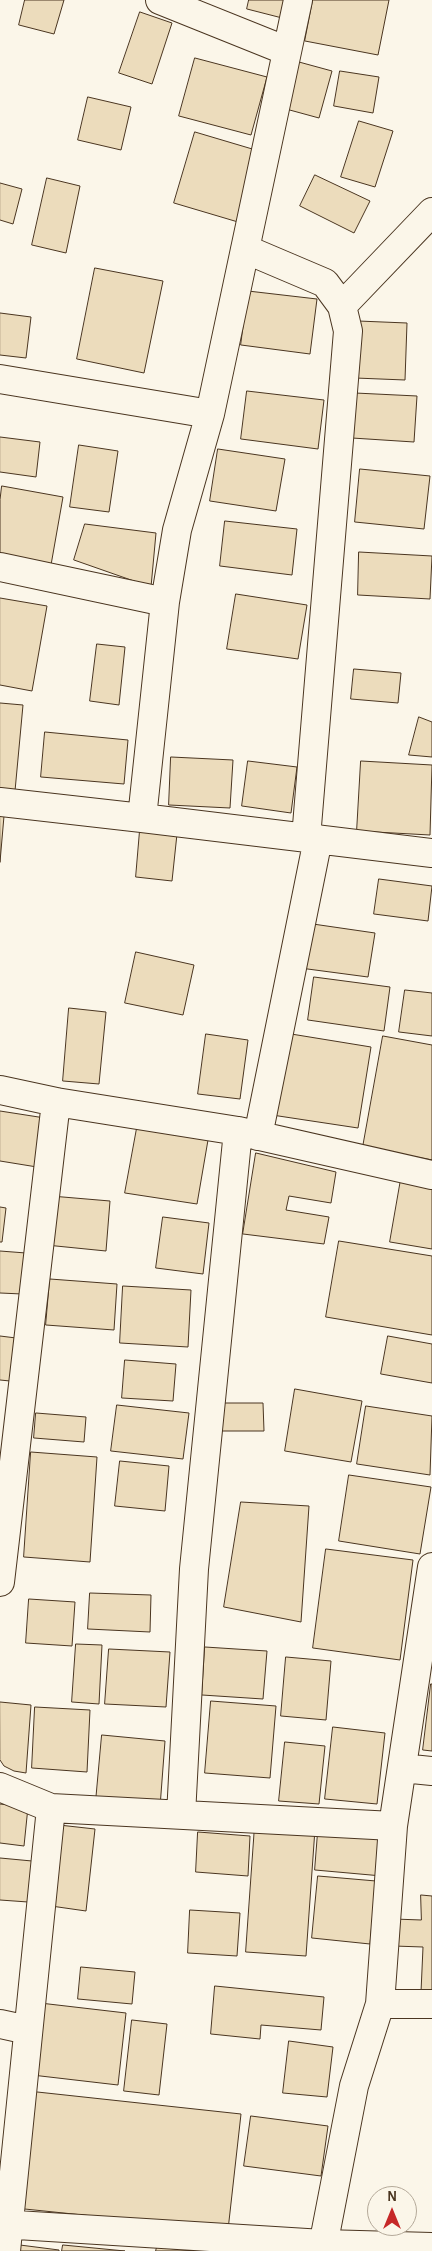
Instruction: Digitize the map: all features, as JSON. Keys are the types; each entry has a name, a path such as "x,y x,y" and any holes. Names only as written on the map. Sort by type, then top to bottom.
{"street":[{"path":"160,0 287,51"},
{"path":"142,818 165,602 177,530 210,414 298,0"},
{"path":"342,306 432,212"},
{"path":"181,1815 194,1569 248,1133 312,839 348,331 342,306 325,283 245,249"},
{"path":"0,379 210,414"},
{"path":"0,567 165,602"},
{"path":"0,802 432,853"},
{"path":"0,1090 56,1102 248,1133 432,1175"},
{"path":"0,1582 56,1102"},
{"path":"323,2248 354,2086 380,2004 393,1826 432,1567"},
{"path":"402,1768 432,1771"},
{"path":"0,1787 51,1808 393,1826"},
{"path":"6,2251 4,2224 28,2030 51,1808"},
{"path":"380,2004 432,2004"},
{"path":"0,2024 28,2030"},
{"path":"4,2224 323,2248 432,2247"}],"building":[{"path":"25,0 64,0 54,34 19,25"},
{"path":"249,0 295,0 290,20 247,9"},
{"path":"313,0 389,0 378,55 305,41"},
{"path":"140,12 172,23 152,84 119,73"},
{"path":"195,58 267,77 251,135 179,116"},
{"path":"299,62 332,71 319,118 286,109"},
{"path":"340,71 379,77 373,113 334,106"},
{"path":"88,97 131,107 121,150 78,140"},
{"path":"359,121 393,131 375,187 341,177"},
{"path":"195,132 259,151 238,222 174,203"},
{"path":"315,175 370,201 354,233 300,206"},
{"path":"47,178 80,186 66,253 32,245"},
{"path":"0,183 22,189 13,224 0,220"},
{"path":"95,268 163,281 144,373 77,359"},
{"path":"248,291 317,299 310,354 241,345"},
{"path":"0,313 31,317 26,358 0,355"},
{"path":"358,321 407,323 405,380 355,378"},
{"path":"247,391 324,400 318,449 241,439"},
{"path":"355,393 417,396 414,442 352,438"},
{"path":"0,437 40,442 36,477 0,472"},
{"path":"79,445 118,451 109,512 70,507"},
{"path":"218,449 285,459 276,511 210,501"},
{"path":"360,469 430,476 424,529 355,522"},
{"path":"2,486 63,497 51,565 0,556 0,500"},
{"path":"225,521 297,529 292,575 220,566"},
{"path":"85,524 156,533 151,587 74,560"},
{"path":"359,552 432,556 430,599 358,595"},
{"path":"236,594 307,605 298,659 227,649"},
{"path":"0,598 47,606 32,691 0,685"},
{"path":"97,644 125,647 119,705 90,701"},
{"path":"354,669 401,673 398,703 351,699"},
{"path":"0,703 23,705 15,791 0,789"},
{"path":"419,717 432,722 432,757 409,755"},
{"path":"45,732 128,740 124,784 41,777"},
{"path":"171,757 233,760 230,808 169,805"},
{"path":"248,761 297,767 291,813 242,806"},
{"path":"361,761 432,765 430,835 357,831"},
{"path":"0,816 4,816 0,862"},
{"path":"140,830 177,834 172,881 136,877"},
{"path":"379,879 432,886 428,921 374,914"},
{"path":"306,923 375,933 368,977 300,968"},
{"path":"136,952 194,965 183,1015 125,1003"},
{"path":"314,977 390,987 384,1031 308,1020"},
{"path":"405,990 432,993 432,1036 399,1032"},
{"path":"69,1008 106,1012 99,1084 63,1081"},
{"path":"285,1033 371,1047 358,1128 272,1115"},
{"path":"206,1034 248,1040 240,1099 198,1094"},
{"path":"383,1036 432,1045 432,1160 363,1147"},
{"path":"0,1111 45,1118 37,1167 0,1161"},
{"path":"137,1128 208,1140 197,1204 125,1193"},
{"path":"256,1153 336,1172 331,1203 289,1196 286,1210 329,1217 324,1244 243,1234"},
{"path":"401,1179 432,1185 432,1249 390,1242"},
{"path":"51,1196 110,1201 106,1251 46,1245"},
{"path":"0,1207 6,1208 2,1242 0,1242"},
{"path":"163,1217 209,1223 203,1274 156,1268"},
{"path":"339,1241 432,1256 432,1335 326,1317"},
{"path":"0,1251 26,1253 22,1294 0,1293"},
{"path":"50,1279 117,1284 114,1330 46,1325"},
{"path":"123,1286 191,1290 188,1347 120,1343"},
{"path":"0,1336 24,1339 20,1382 0,1380"},
{"path":"388,1336 432,1344 432,1383 381,1374"},
{"path":"125,1360 176,1364 173,1401 122,1398"},
{"path":"295,1389 362,1401 351,1462 285,1451"},
{"path":"222,1403 263,1403 264,1431 222,1431"},
{"path":"117,1405 189,1413 183,1459 111,1451"},
{"path":"366,1406 432,1416 430,1475 357,1464"},
{"path":"36,1413 86,1417 84,1442 34,1438"},
{"path":"31,1452 97,1457 90,1562 24,1557"},
{"path":"120,1461 169,1466 165,1511 115,1506"},
{"path":"349,1475 431,1487 420,1554 339,1541"},
{"path":"241,1502 309,1506 301,1622 224,1607"},
{"path":"326,1549 413,1560 400,1660 313,1648"},
{"path":"90,1593 151,1595 150,1632 88,1629"},
{"path":"29,1599 75,1602 72,1646 26,1643"},
{"path":"76,1644 102,1645 99,1704 72,1702"},
{"path":"205,1647 267,1651 263,1699 202,1695"},
{"path":"109,1649 170,1652 166,1707 105,1704"},
{"path":"286,1657 331,1661 326,1720 281,1716"},
{"path":"432,1684 432,1751 423,1750"},
{"path":"211,1701 276,1706 270,1778 205,1773"},
{"path":"0,1702 31,1705 26,1773 14,1771 4,1766 0,1760"},
{"path":"35,1707 90,1710 87,1772 32,1768"},
{"path":"333,1727 385,1733 377,1804 325,1799"},
{"path":"102,1735 165,1741 160,1807 96,1801"},
{"path":"285,1742 325,1746 319,1804 279,1801"},
{"path":"0,1804 28,1807 24,1846 0,1843"},
{"path":"59,1825 95,1829 86,1911 51,1906"},
{"path":"255,1825 315,1829 306,1956 246,1952"},
{"path":"198,1832 250,1836 248,1876 196,1872"},
{"path":"318,1832 385,1836 382,1876 315,1870"},
{"path":"0,1858 32,1861 28,1902 0,1900"},
{"path":"318,1876 376,1881 370,1944 312,1938"},
{"path":"421,1895 432,1896 432,1992 421,1992 423,1947 394,1946 394,1919 421,1920"},
{"path":"190,1910 240,1913 237,1956 188,1953"},
{"path":"81,1967 135,1972 132,2004 78,1999"},
{"path":"215,1986 324,1997 321,2030 261,2025 260,2039 211,2034"},
{"path":"40,2003 126,2013 118,2085 32,2075"},
{"path":"132,2020 167,2024 159,2095 124,2091"},
{"path":"289,2041 333,2047 327,2097 283,2093"},
{"path":"28,2091 241,2114 228,2230 15,2208"},
{"path":"251,2116 328,2126 321,2176 244,2166"},
{"path":"12,2244 59,2250 59,2251 11,2251"},
{"path":"63,2245 125,2251 62,2251"},
{"path":"157,2247 194,2251 156,2251"}]}
